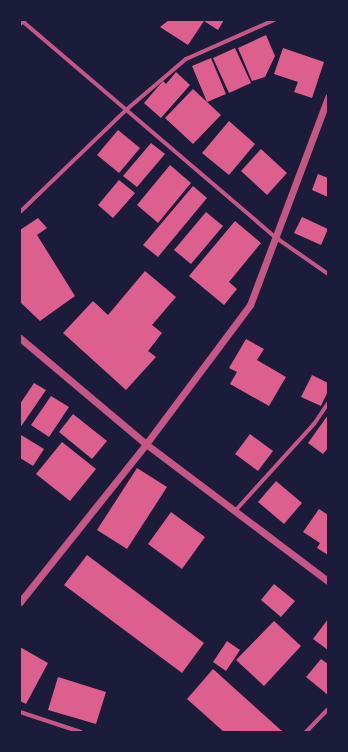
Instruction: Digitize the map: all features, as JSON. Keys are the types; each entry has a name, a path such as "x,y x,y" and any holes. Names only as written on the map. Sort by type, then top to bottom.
{"street":[{"path":"20,212 126,110 186,60 274,20"},
{"path":"22,22 275,237 328,274"},
{"path":"20,602 146,444 250,306 328,97"},
{"path":"20,338 146,444 328,581"},
{"path":"235,511 314,424 328,403"},
{"path":"306,732 328,709"},
{"path":"20,712 81,732"}],"building":[{"path":"169,20 224,20 218,30 204,21 188,45 160,27"},
{"path":"266,35 275,56 265,77 252,81 238,48"},
{"path":"235,48 251,83 229,93 213,58"},
{"path":"283,48 324,62 312,98 294,92 298,82 274,74"},
{"path":"211,58 226,94 207,102 192,66"},
{"path":"176,72 190,85 161,118 144,103 163,81 166,84"},
{"path":"193,89 221,115 193,144 165,118"},
{"path":"229,121 255,144 229,175 202,153"},
{"path":"118,130 140,148 119,173 97,155"},
{"path":"151,143 165,154 137,187 123,176"},
{"path":"261,149 287,173 267,195 241,171"},
{"path":"170,165 191,183 158,223 137,205"},
{"path":"318,174 328,178 328,197 312,190"},
{"path":"119,180 135,193 113,218 98,205"},
{"path":"193,186 207,198 158,257 143,245"},
{"path":"206,212 223,226 191,264 174,250"},
{"path":"302,217 328,229 321,245 294,233"},
{"path":"38,218 47,228 37,235 75,296 40,321 20,302 20,230"},
{"path":"235,221 261,243 229,282 237,289 224,305 189,276"},
{"path":"145,271 176,297 152,325 162,333 148,351 156,357 126,390 63,333 93,301 108,315"},
{"path":"246,339 264,349 257,360 286,377 269,406 230,384 237,372 229,368"},
{"path":"312,375 328,383 328,391 321,406 301,397"},
{"path":"34,383 46,390 20,428 20,404"},
{"path":"51,396 69,407 49,437 31,425"},
{"path":"73,414 107,441 92,459 59,432"},
{"path":"328,415 328,448 323,454 308,443"},
{"path":"250,434 273,451 258,471 235,454"},
{"path":"21,435 44,449 33,466 20,458"},
{"path":"62,442 96,469 70,501 36,474"},
{"path":"137,468 167,487 127,549 97,530"},
{"path":"276,481 302,503 284,524 258,502"},
{"path":"319,509 328,515 328,555 317,548 320,543 303,532"},
{"path":"171,512 205,537 182,569 148,544"},
{"path":"87,555 204,643 182,673 64,585"},
{"path":"274,584 295,601 281,617 261,600"},
{"path":"328,619 328,650 313,639"},
{"path":"274,621 301,646 264,686 236,660"},
{"path":"227,641 240,650 226,671 213,662"},
{"path":"20,647 48,663 26,704 20,701"},
{"path":"321,659 328,664 328,695 306,677"},
{"path":"213,669 283,732 224,732 187,699"},
{"path":"58,677 106,692 96,724 48,710"}]}
